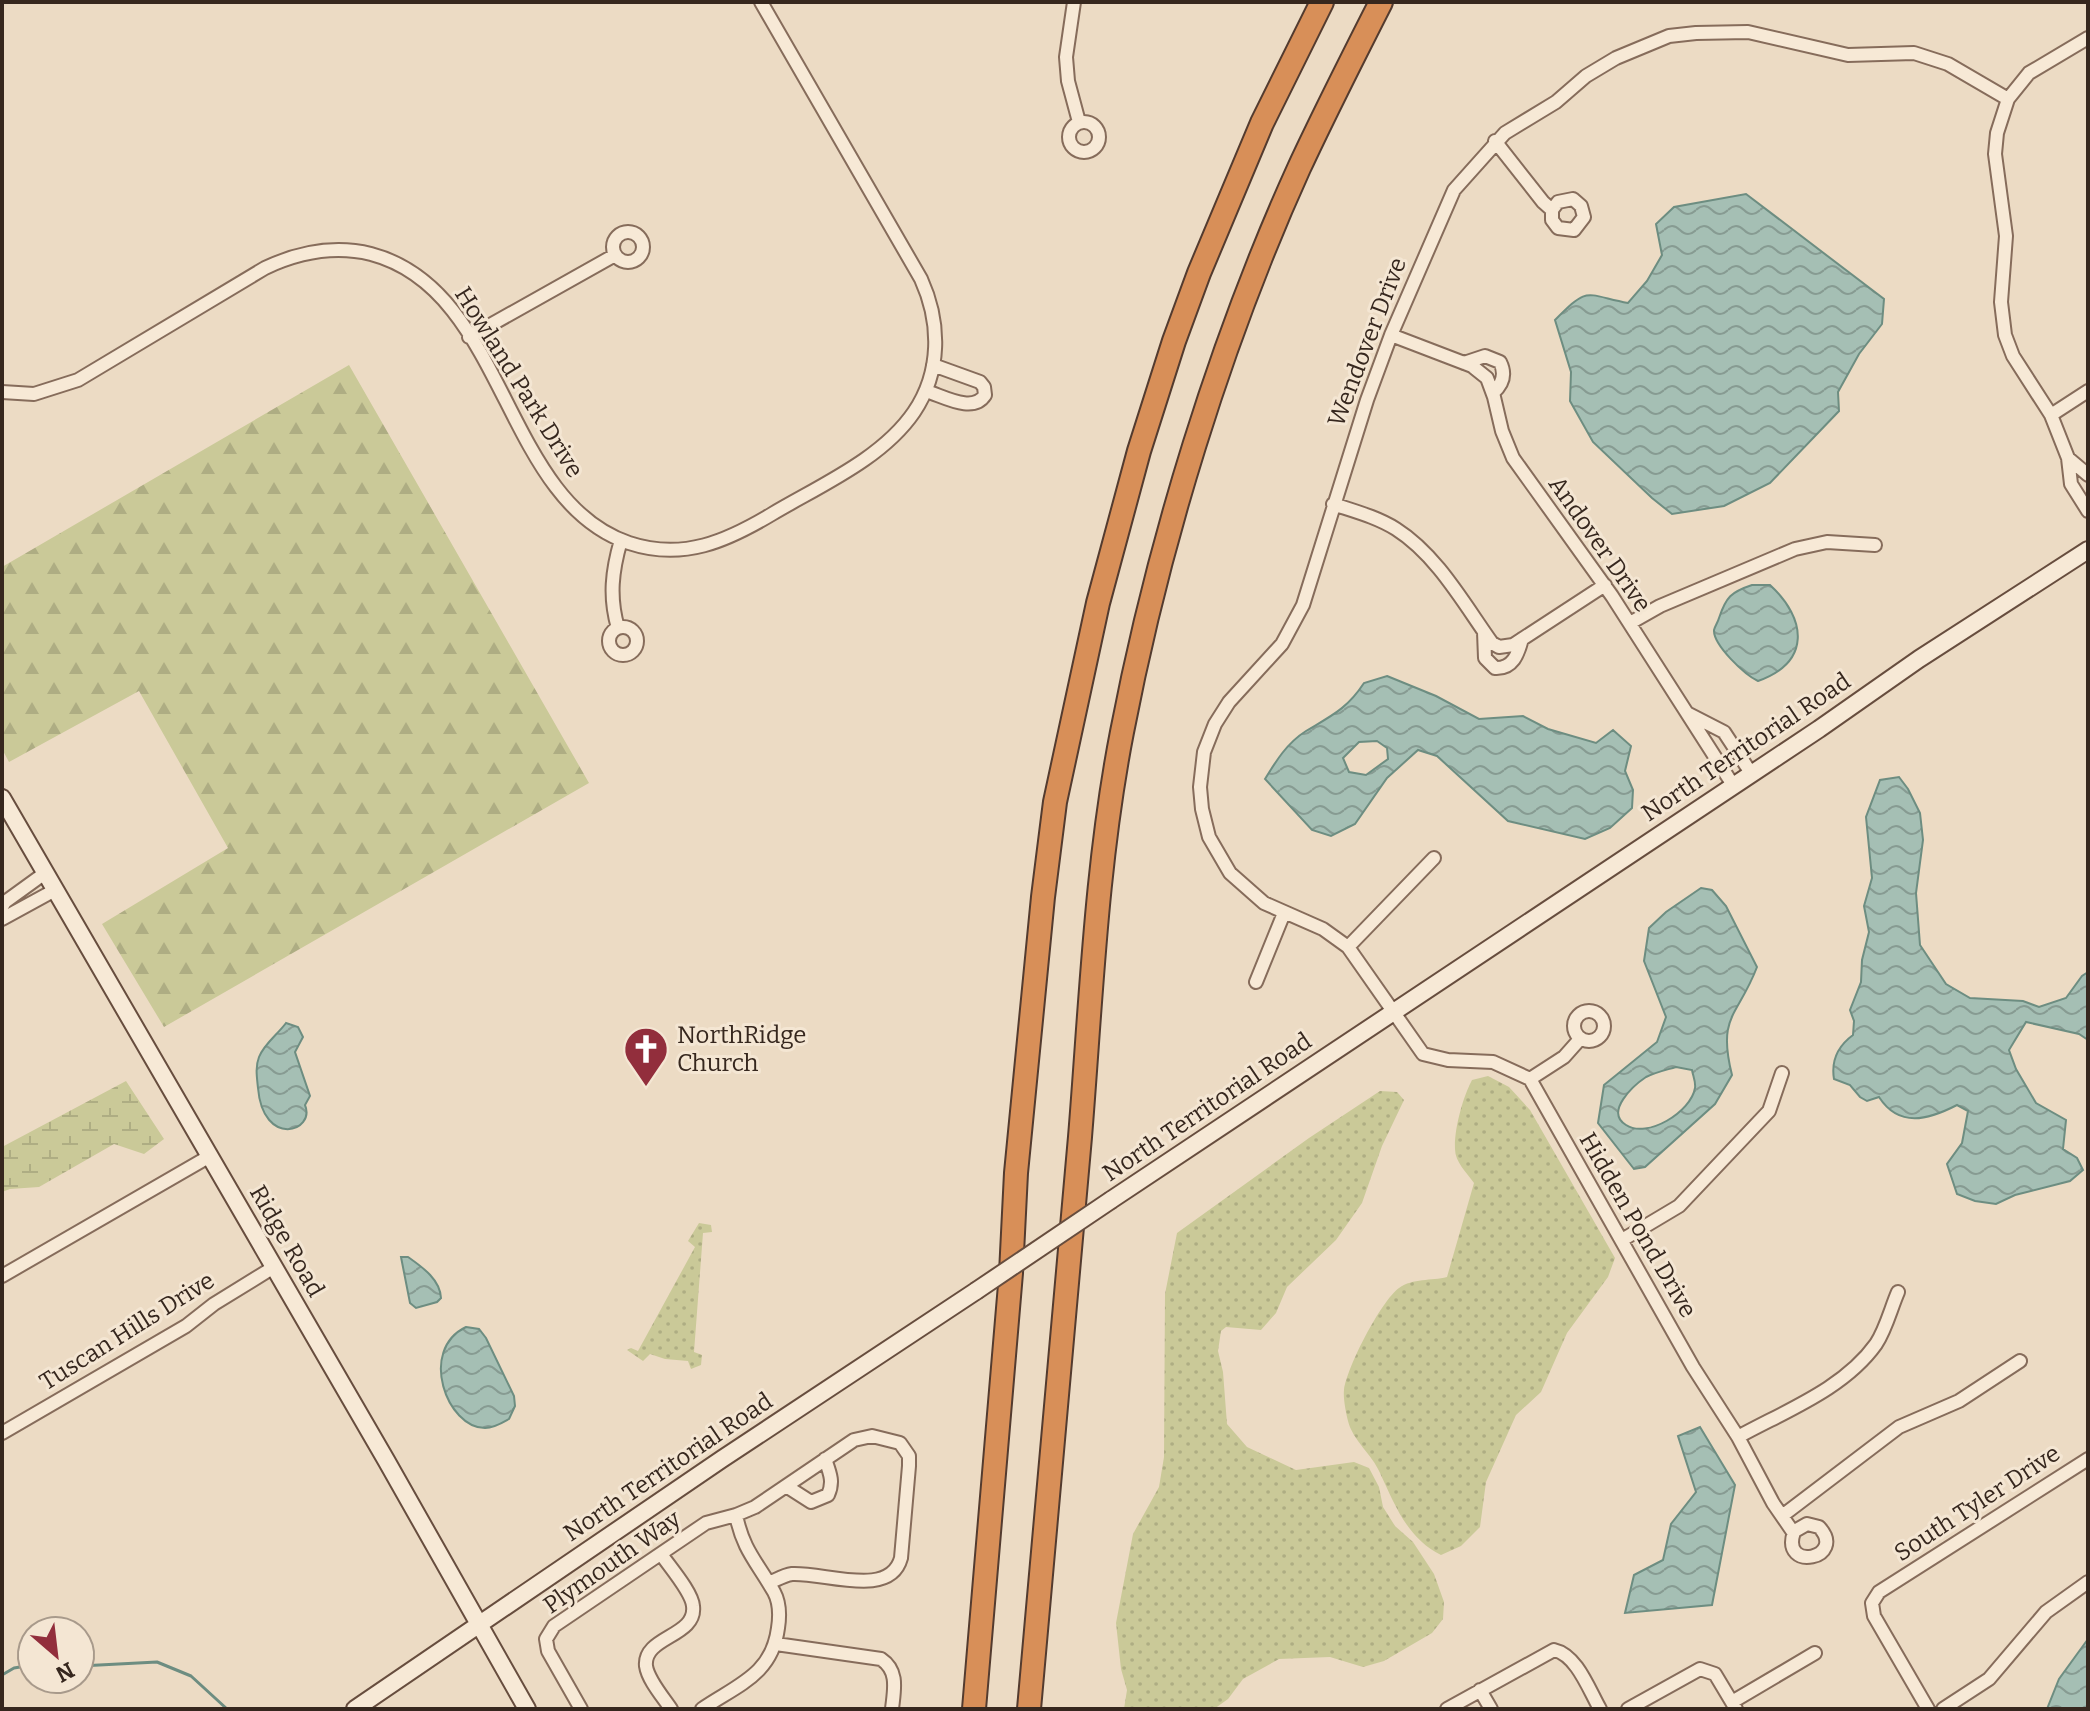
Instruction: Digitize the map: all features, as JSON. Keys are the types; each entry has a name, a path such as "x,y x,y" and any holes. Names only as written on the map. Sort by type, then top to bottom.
{"highway":[{"path":"974,1709 1011,1273 1016,1173 1043,897 1058,787 1098,603 1139,451 1174,341 1262,123 1322,2"},
{"path":"1029,1709 1093,967 1110,808 1122,734 1166,550 1204,417 1243,307 1297,171 1381,2"}],"main road":[{"name":"North Territorial Road","path":"355,1709 1919,659 2088,550"},
{"name":"Ridge Road","path":"2,798 527,1709"}],"street":[{"name":"Howland Park Drive","path":"2,392 34,394 78,380 265,268 290,257 321,250 366,253 394,262 418,275 448,303 560,493 587,521 621,540 647,548 677,551 705,547 731,537 879,449 908,421 926,391 933,365 934,322 921,279 761,2"},
{"path":"1074,2 1066,57 1068,81 1079,122"},
{"name":"Wendover Drive","path":"1393,1011 1348,947 1323,929 1264,903 1230,873 1216,852 1204,822 1202,767 1209,738 1220,714 1282,644 1297,620 1391,335 1448,200 1495,141 1556,102 1586,76 1616,58 1669,36 1748,32 1848,55 1914,53 1948,64 2008,99"},
{"path":"2088,38 2029,73 2008,99 1997,133 1995,154 2006,236 2002,324 2013,356 2051,415 2068,458 2071,484 2088,511"},
{"path":"1495,141 1552,210"},
{"path":"469,337 615,255"},
{"name":"Andover Drive","path":"1391,335 1479,370 1490,384 1502,431 1513,458 1605,585 1733,785"},
{"name":"Andover Drive","path":"1464,363 1485,356 1500,362 1503,376 1501,386 1493,393"},
{"path":"926,391 970,405 978,404 985,395 980,382 933,365"},
{"path":"2051,415 2088,391"},
{"path":"2068,458 2088,475"},
{"path":"1333,504 1381,521 1410,539 1444,576 1484,632 1496,646 1502,648 1522,639 1605,585"},
{"path":"618,628 611,583 621,540"},
{"path":"1630,623 1660,606 1795,549 1827,542 1875,545"},
{"path":"1484,632 1485,658 1495,668 1505,667 1513,661 1522,639"},
{"path":"1687,713 1724,732 1751,773"},
{"path":"1348,947 1434,858"},
{"path":"2,907 45,873"},
{"path":"2,919 55,890"},
{"path":"1256,982 1284,913"},
{"path":"1393,1011 1423,1054 1448,1060 1493,1062 1530,1079 1564,1057 1580,1039"},
{"path":"1622,1240 1679,1206 1759,1123 1769,1111 1782,1073"},
{"name":"Hidden Pond Drive","path":"1530,1079 1693,1367 1793,1532"},
{"path":"2,1276 210,1156"},
{"name":"Tuscan Hills Drive","path":"2,1433 186,1326 214,1304 274,1267"},
{"path":"1738,1437 1829,1387 1855,1369 1878,1341 1898,1292"},
{"path":"1782,1516 1899,1427 1959,1401 2020,1361"},
{"name":"Plymouth Way","path":"581,1709 548,1651 548,1632 554,1626 706,1523 755,1507 854,1440 865,1436 894,1440 905,1448 909,1466 899,1567 891,1576 880,1580 793,1574 769,1583"},
{"path":"786,1486 811,1502 828,1495 832,1477 825,1459"},
{"name":"South Tyler Drive","path":"1928,1709 1874,1616 1874,1597 2088,1459"},
{"path":"702,1709 731,1692 765,1664 776,1644 780,1609 769,1583 744,1546 736,1515"},
{"path":"661,1554 694,1607 689,1623 653,1649 646,1661 649,1674 671,1709"},
{"path":"1943,1709 1989,1679 2046,1612 2088,1582"},
{"path":"776,1644 881,1659 891,1668 894,1677 892,1709"},
{"path":"1447,1709 1548,1651 1560,1651 1572,1660 1600,1709"},
{"path":"1628,1709 1700,1669 1715,1674 1734,1705 1815,1653"},
{"path":"1480,1690 1491,1709"},
{"path":"721,1709 731,1692"}],"green space":[{"path":"349,365 589,783 164,1027 102,924 228,848 139,691 9,762 2,749 2,567"},
{"path":"1488,1076 1509,1087 1530,1110 1615,1258 1608,1277 1567,1333 1541,1392 1516,1415 1486,1482 1480,1527 1461,1546 1441,1555 1419,1540 1403,1520 1377,1466 1350,1428 1344,1390 1351,1366 1366,1335 1392,1295 1410,1283 1447,1277 1474,1183 1457,1158 1455,1141 1458,1123 1472,1080"},
{"path":"126,1081 164,1139 144,1154 114,1144 39,1187 2,1192 2,1147"},
{"path":"1380,1091 1397,1092 1404,1100 1382,1146 1362,1203 1336,1240 1287,1287 1276,1313 1261,1330 1226,1327 1221,1331 1218,1351 1227,1424 1247,1447 1296,1470 1354,1462 1369,1468 1379,1487 1383,1507 1395,1526 1413,1542 1434,1574 1444,1602 1443,1619 1432,1633 1384,1661 1363,1667 1330,1657 1279,1659 1243,1679 1228,1699 1214,1709 1124,1709 1127,1690 1121,1669 1116,1623 1133,1534 1159,1487 1164,1457 1165,1294 1177,1233"},
{"path":"699,1223 711,1225 712,1232 703,1233 694,1352 702,1355 701,1365 691,1369 688,1361 650,1354 643,1361 627,1350 638,1351 695,1247 688,1241"}],"water":[{"path":"1746,194 1884,299 1882,324 1859,354 1838,392 1839,411 1770,483 1724,506 1672,514 1593,442 1570,401 1571,372 1555,320 1574,302 1587,295 1628,303 1647,281 1662,255 1656,224 1674,207"},
{"path":"1752,585 1770,585 1782,598 1791,612 1798,639 1787,663 1758,681 1724,651 1714,630 1730,596"},
{"path":"1387,676 1436,696 1479,719 1523,716 1548,729 1596,743 1613,730 1631,746 1625,771 1633,790 1632,808 1610,828 1585,839 1508,821 1437,756 1418,750 1387,778 1355,824 1331,836 1312,830 1265,779 1293,741 1345,706 1364,683","holes":["1377,741 1387,748 1388,759 1366,775 1349,772 1343,758 1359,742"]},
{"path":"1899,777 1920,813 1923,840 1916,893 1920,945 1946,984 1970,998 2023,1001 2039,1007 2066,998 2088,972 2088,1040 2079,1034 2026,1022 2009,1050 2036,1103 2066,1120 2063,1149 2077,1158 2083,1170 2070,1181 2015,1195 1996,1204 1957,1194 1947,1164 1962,1143 1968,1111 1957,1105 1925,1117 1905,1117 1887,1107 1879,1097 1867,1101 1850,1085 1834,1079 1837,1054 1853,1035 1854,1021 1850,1010 1861,982 1862,960 1869,932 1864,906 1872,878 1866,817 1880,780"},
{"path":"1701,888 1712,890 1726,906 1757,967 1728,1028 1732,1075 1715,1104 1645,1167 1634,1169 1598,1123 1604,1085 1657,1042 1666,1017 1644,961 1649,928","holes":["1676,1067 1692,1070 1695,1081 1692,1097 1667,1121 1656,1126 1635,1128 1620,1120 1618,1113 1623,1099 1646,1077"]},
{"path":"286,1023 298,1027 303,1037 295,1052 310,1096 305,1105 303,1122 288,1129 278,1127 269,1120 262,1107 257,1072 261,1052"},
{"path":"401,1257 408,1257 434,1279 441,1298 437,1302 416,1308 410,1303"},
{"path":"466,1327 479,1329 486,1338 514,1396 515,1406 509,1419 492,1427 471,1425 459,1415 443,1386 443,1352 451,1338"},
{"path":"1700,1427 1735,1485 1712,1605 1625,1613 1634,1575 1663,1560 1671,1524 1696,1492 1678,1436"},
{"path":"2088,1639 2088,1709 2047,1709 2059,1679"}],"waterway":[{"path":"96,1665 157,1662 191,1676 227,1709"},
{"path":"2,1675 16,1668"}],"place":[{"name":"NorthRidge Church","path":"646,1088"}]}
